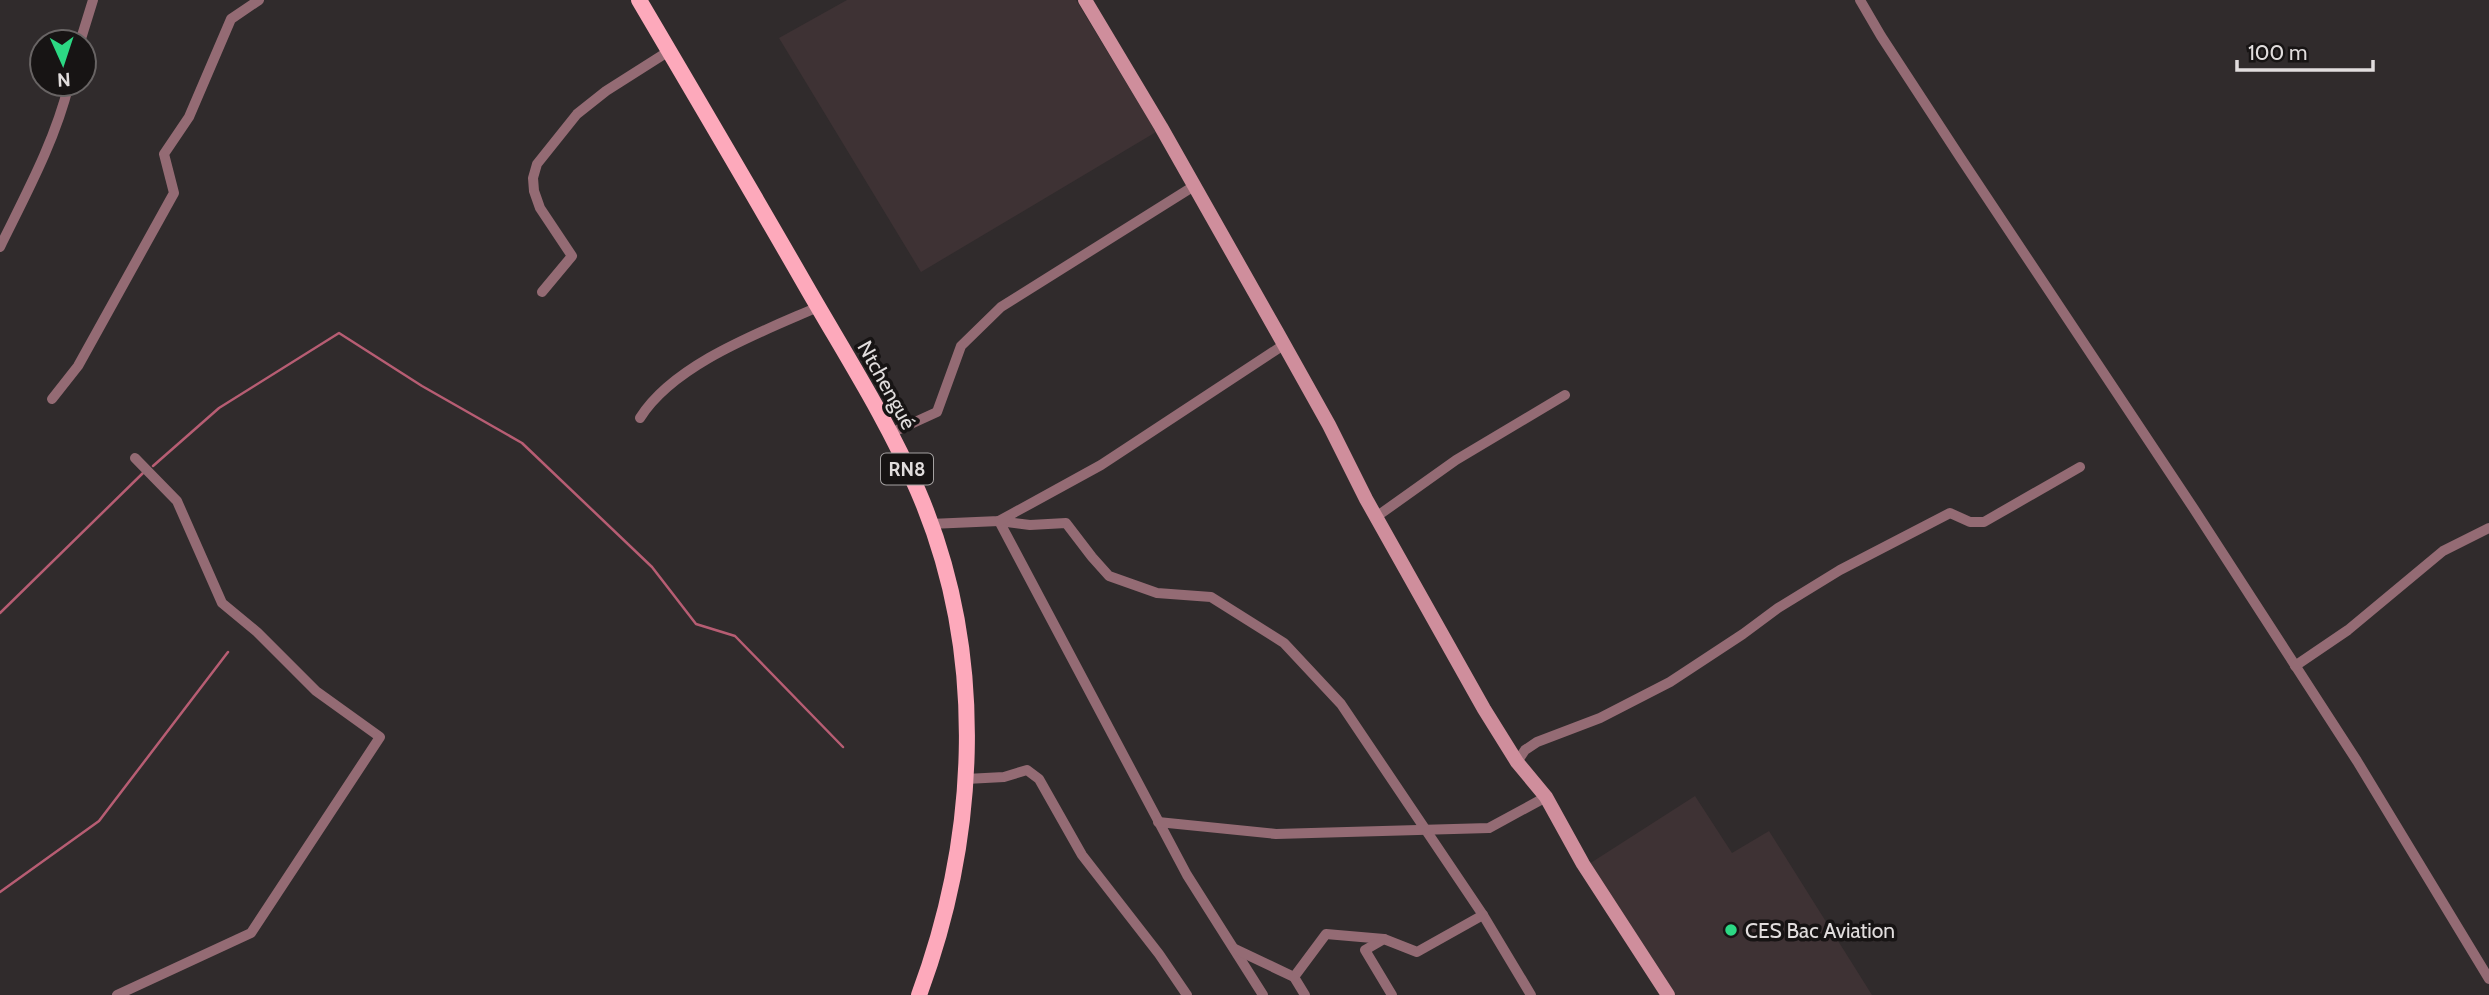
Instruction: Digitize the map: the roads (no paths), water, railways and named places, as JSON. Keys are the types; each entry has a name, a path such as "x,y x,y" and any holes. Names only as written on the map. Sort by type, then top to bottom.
{"main road":[{"name":"Ntchengué","path":"639,0 891,433 930,524 953,606 962,659 967,714 966,779 960,840 951,888 942,927 919,995"}],"street":[{"path":"84,28 93,0"},
{"path":"52,399 78,366 174,193 164,154 188,117 231,19 259,0"},
{"path":"1085,0 1284,344 1376,517 1477,697 1517,762 1546,797 1583,864 1668,995"},
{"path":"1860,0 1881,36 2357,761 2489,979"},
{"path":"542,292 572,257 540,208 533,178 537,164 577,114 606,91 669,51"},
{"path":"0,247 38,170 66,98"},
{"path":"891,433 937,412 961,346 1001,307 1194,186"},
{"path":"640,418 681,375 722,349 818,307"},
{"path":"999,521 1101,466 1284,344"},
{"path":"1376,517 1456,460 1565,395"},
{"path":"117,995 251,933 380,737 316,691 257,632 222,603 177,501 135,458"},
{"path":"1517,762 1525,750 1537,742 1600,718 1670,682 1778,608 1840,570 1950,513 1970,522 1984,522 2080,467"},
{"path":"999,521 1187,875 1263,995"},
{"path":"930,524 999,521 1030,525 1066,523 1109,576 1157,593 1211,597 1284,643 1341,704 1483,915 1531,995"},
{"path":"2295,666 2348,630 2443,551 2489,528"},
{"path":"966,779 1004,777 1027,770 1033,773 1082,855 1160,954 1187,995"},
{"path":"1158,822 1276,834 1489,828 1546,797"},
{"path":"1294,977 1326,934 1384,939 1417,952 1483,915"},
{"path":"1384,939 1365,950 1392,995"},
{"path":"1233,948 1294,977 1305,995"}],"waterway":[{"path":"153,466 219,408 339,333 422,386 522,443 652,567 696,624 735,636 843,747"},
{"path":"0,613 143,473"},
{"path":"0,892 99,821 228,652"}],"place":[{"name":"CES Bac Aviation","path":"1731,930"}]}
